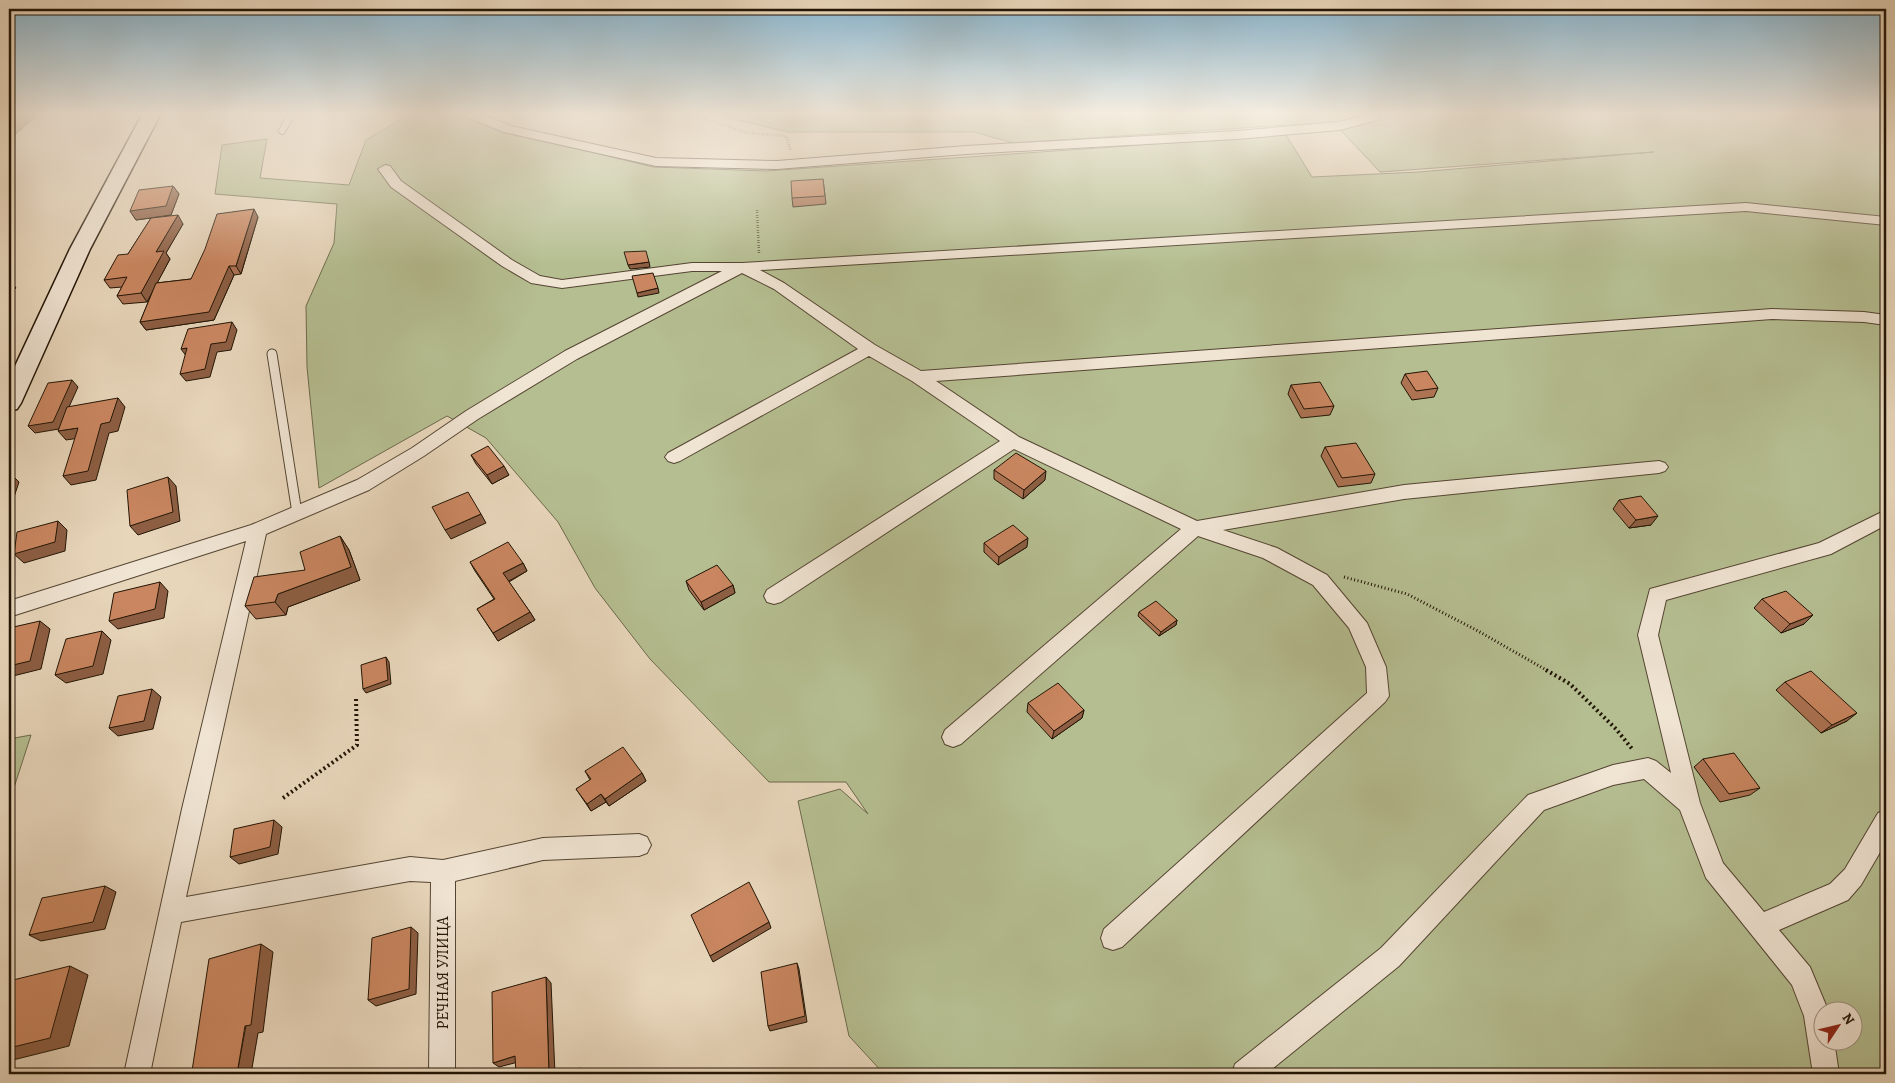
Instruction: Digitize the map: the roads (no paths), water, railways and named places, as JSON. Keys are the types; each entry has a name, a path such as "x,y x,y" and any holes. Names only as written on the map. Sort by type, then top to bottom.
{"street":[{"path":"9,403 19,376 80,249 125,164"},
{"path":"718,164 800,164"},
{"path":"385,169 396,184 507,263 536,280 562,284 692,266 750,267 1746,206 1886,222"},
{"path":"750,267 869,350 918,377 1013,441 1195,528 1270,553 1320,580 1357,623 1376,667 1378,696 1113,938"},
{"path":"9,610 284,521 297,513 364,485 418,452 472,415 571,355 750,267"},
{"path":"918,377 1772,314 1886,320"},
{"path":"674,457 869,350"},
{"path":"774,596 1013,441"},
{"path":"953,737 1195,528 1404,492 1659,467"},
{"path":"1826,1074 1817,1016 1801,976 1714,870 1689,803 1648,634 1657,595 1824,549 1886,517"},
{"path":"136,1074 193,809 258,530"},
{"path":"1246,1074 1390,957 1536,802 1613,775 1648,768 1689,803"},
{"path":"1760,926 1839,892 1853,877 1886,821"},
{"path":"171,912 410,869 443,872 543,849 639,846"},
{"name":"РЕЧНАЯ УЛИЦА","path":"442,1074 443,872"}],"lane":[{"path":"272,353 297,513"}]}
